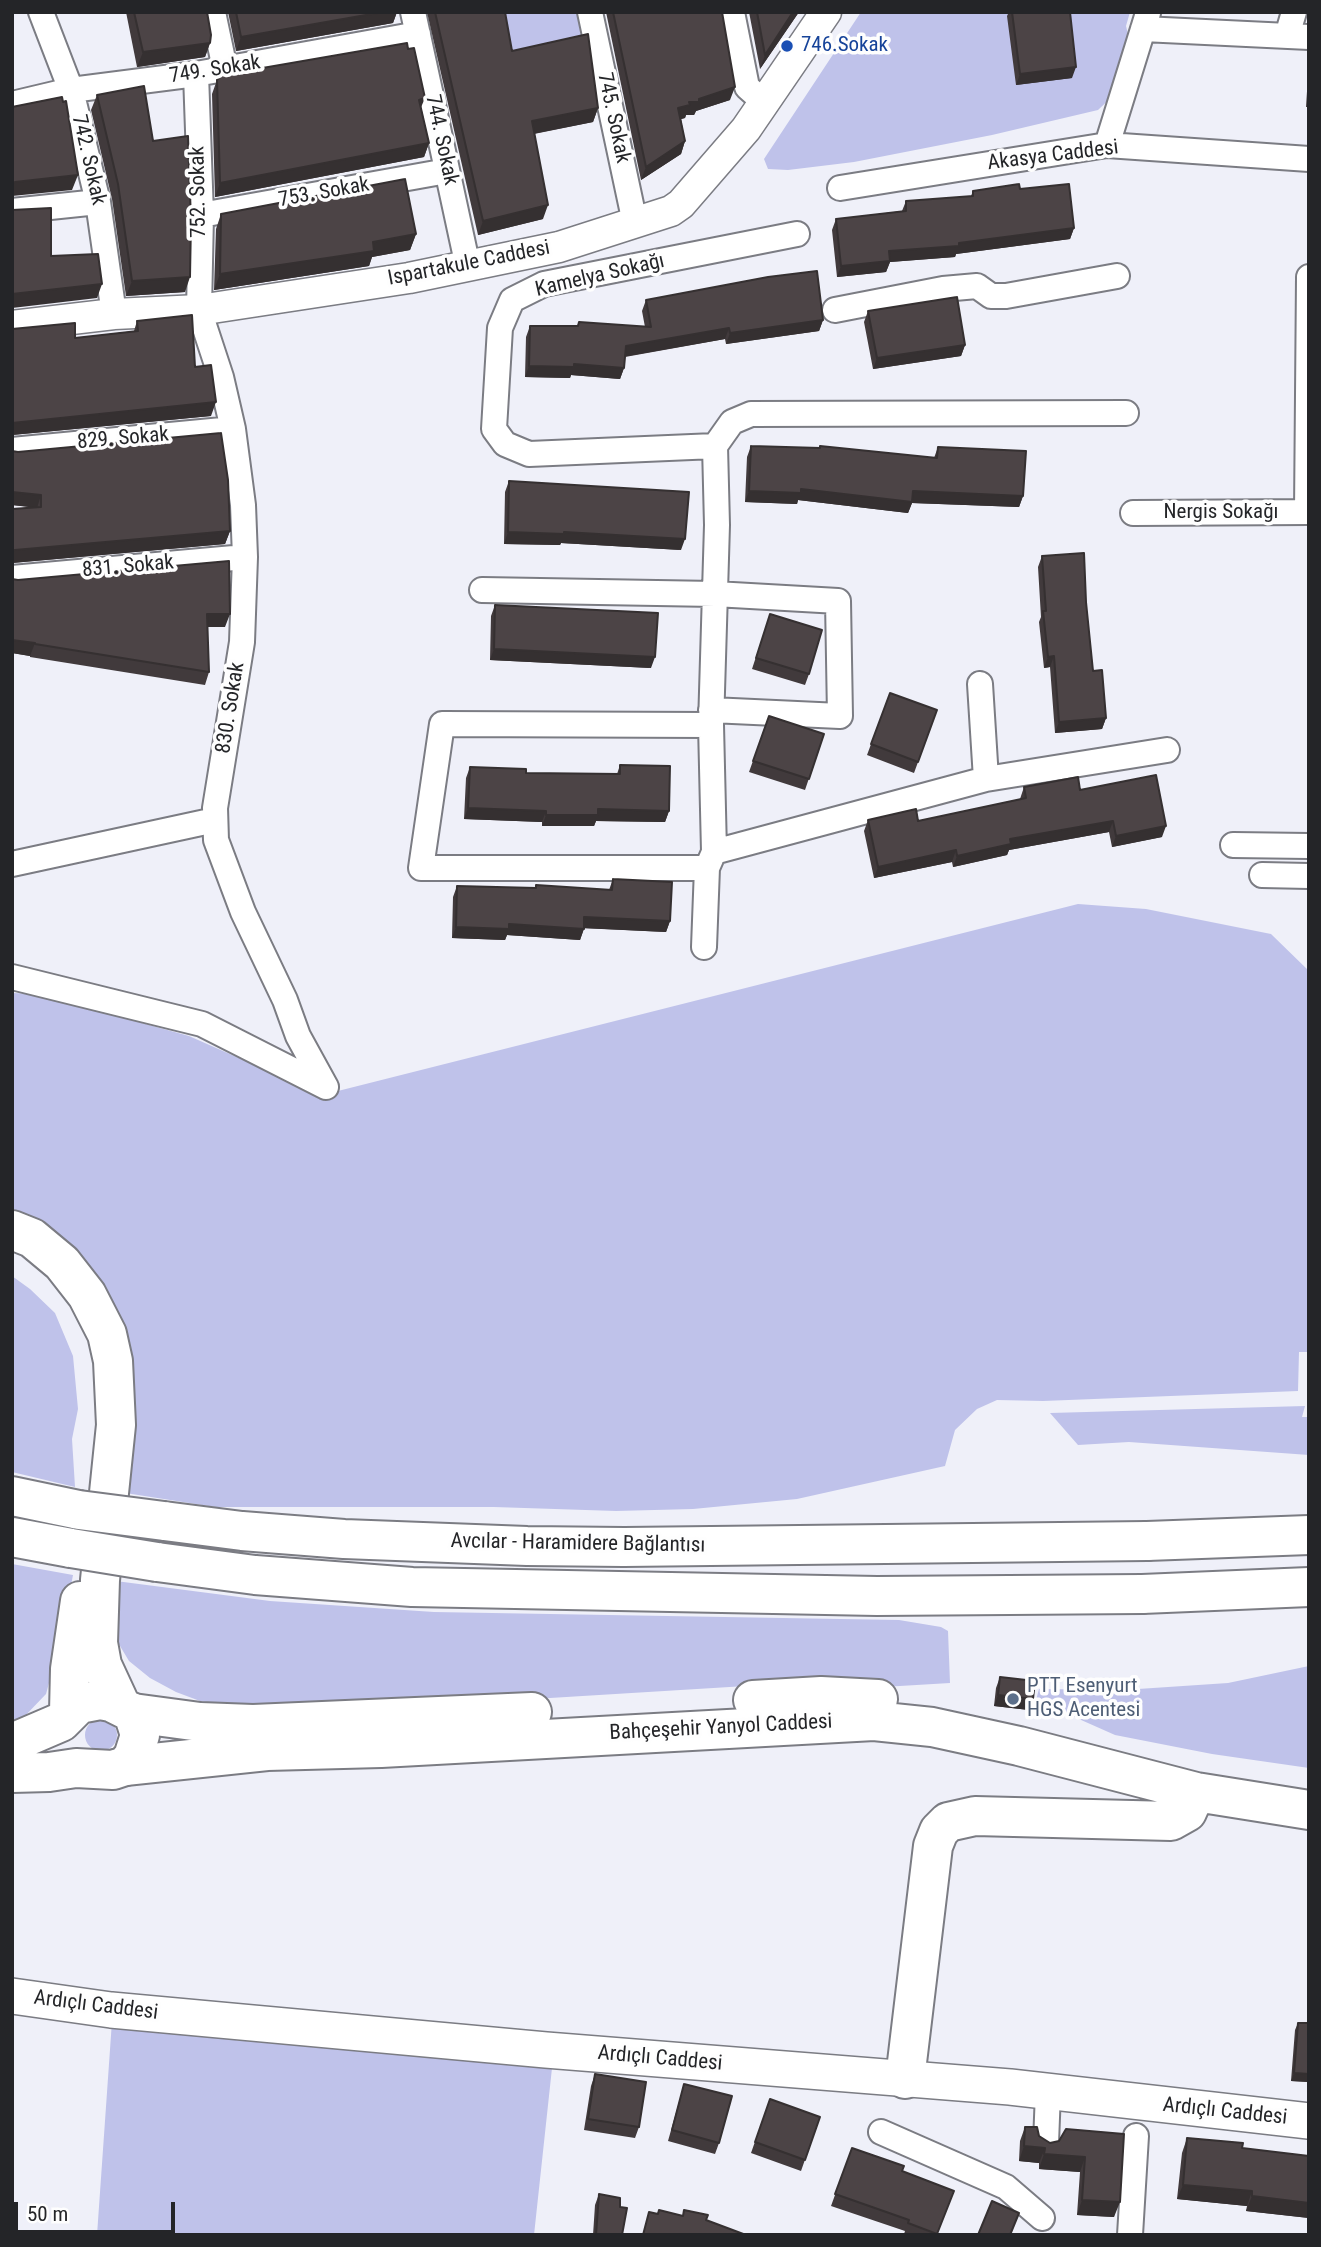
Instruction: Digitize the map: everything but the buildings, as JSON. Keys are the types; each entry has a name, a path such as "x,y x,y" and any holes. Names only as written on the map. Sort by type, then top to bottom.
{"main road":[{"path":"12,1230 32,1238 62,1263 87,1295 107,1334 114,1371 116,1425 100,1580 98,1643 102,1665 139,1735 138,1746 125,1766 113,1770 76,1768 12,1773"},
{"path":"12,1252 37,1266 78,1313 97,1368 99,1442 61,1733 64,1746 76,1768"},
{"name":"Avcılar - Haramidere Bağlantısı","path":"12,1496 79,1510 242,1531 344,1539 541,1546 1147,1541 1309,1535"},
{"path":"12,1537 157,1562 255,1575 412,1587 877,1596 1142,1594 1309,1587"},
{"name":"Bahçeşehir Yanyol Caddesi","path":"127,1709 200,1722 253,1724 479,1715 821,1696 886,1699 946,1709 1114,1747 1180,1765 1309,1785"},
{"path":"12,1743 65,1717 79,1704 100,1700 127,1709"},
{"name":"Bahçeşehir Yanyol Caddesi","path":"125,1766 267,1751 381,1748 874,1721 932,1727 1019,1746 1196,1792 1309,1811"},
{"path":"1058,1816 1122,1804 1128,1796 1127,1774"},
{"path":"905,2079 933,1846 939,1831 948,1822 975,1816 1058,1816 1171,1821 1187,1812 1196,1792"},
{"name":"Ardıçlı Caddesi","path":"12,1996 150,2014 1048,2092 1309,2121"}],"street":[{"name":"742. Sokak","path":"41,12 71,90 99,202 114,313"},
{"path":"213,12 225,69"},
{"name":"745. Sokak","path":"590,12 635,223"},
{"path":"732,12 747,88 765,103"},
{"name":"Ispartakule Caddesi","path":"12,326 114,313 199,310 255,303 468,267 559,247 671,211 681,204 746,129 826,12"},
{"path":"1107,145 1146,21 1297,28"},
{"name":"749. Sokak","path":"12,104 71,90 225,69 415,23"},
{"name":"744. Sokak","path":"415,23 468,267"},
{"name":"752. Sokak","path":"196,74 201,215 199,310"},
{"name":"Akasya Caddesi","path":"840,188 1107,145 1309,159"},
{"name":"753. Sokak","path":"201,215 447,171"},
{"path":"12,211 99,202"},
{"name":"Kamelya Sokağı","path":"715,446 529,454 505,444 494,429 500,328 512,300 544,284 797,234"},
{"path":"835,310 943,289 977,286 991,296 1006,296 1116,276"},
{"path":"1308,512 1309,276"},
{"name":"830. Sokak","path":"12,977 202,1024 326,1087 298,1036 285,1000 243,912 216,840 215,808 242,642 243,505 233,429 221,376 199,310"},
{"path":"705,947 711,860 711,718 717,525 715,446 732,422 751,414 1126,414"},
{"name":"829. Sokak","path":"12,450 233,429"},
{"name":"Nergis Sokağı","path":"1133,513 1308,512"},
{"name":"831. Sokak","path":"12,578 244,557"},
{"path":"482,590 715,594 838,601 840,716 442,724 421,868 711,860 986,779 1167,750"},
{"path":"980,684 986,779"},
{"path":"12,864 215,820"},
{"path":"1233,845 1309,846"},
{"path":"1262,875 1309,876"},
{"path":"1046,2143 1048,2092"},
{"path":"881,2132 1006,2187 1042,2218"},
{"path":"1130,2235 1136,2136"}],"shaded area":[{"path":"498,12 577,12 583,48 507,65"},
{"path":"861,12 1130,12 1126,26 1130,43 1115,94 1098,110 992,135 854,162 788,170 768,169 764,159"},
{"path":"1078,904 1146,909 1271,934 1309,971 1309,1352 1299,1352 1298,1391 1043,1401 997,1400 977,1409 955,1430 945,1466 797,1499 693,1509 616,1511 494,1507 215,1507 119,1492 129,1405 42,1228 12,1208 12,993 37,994 189,1036 284,1078 330,1093"},
{"path":"12,1276 55,1313 73,1356 78,1409 72,1439 75,1487 12,1472"},
{"path":"1305,1406 1302,1417 1309,1417 1309,1455 1129,1442 1078,1445 1050,1413"},
{"path":"12,1564 73,1575 61,1639 46,1694 24,1717 12,1724"},
{"path":"108,1580 270,1601 434,1612 899,1620 941,1627 948,1631 950,1683 883,1687 746,1686 305,1713 208,1704 176,1692 150,1678 129,1661 117,1641"},
{"path":"1309,1666 1309,1768 1212,1754 1115,1735 1036,1700 1039,1689 1123,1690 1228,1683"},
{"path":"101,1719 112,1724 117,1735 112,1746 101,1751 90,1746 85,1735 90,1724"},
{"path":"112,2021 235,2040 552,2068 534,2235 97,2235"}],"place":[{"name":"746.Sokak","path":"787,46"},
{"name":"PTT Esenyurt HGS Acentesi","path":"1013,1699"}]}
